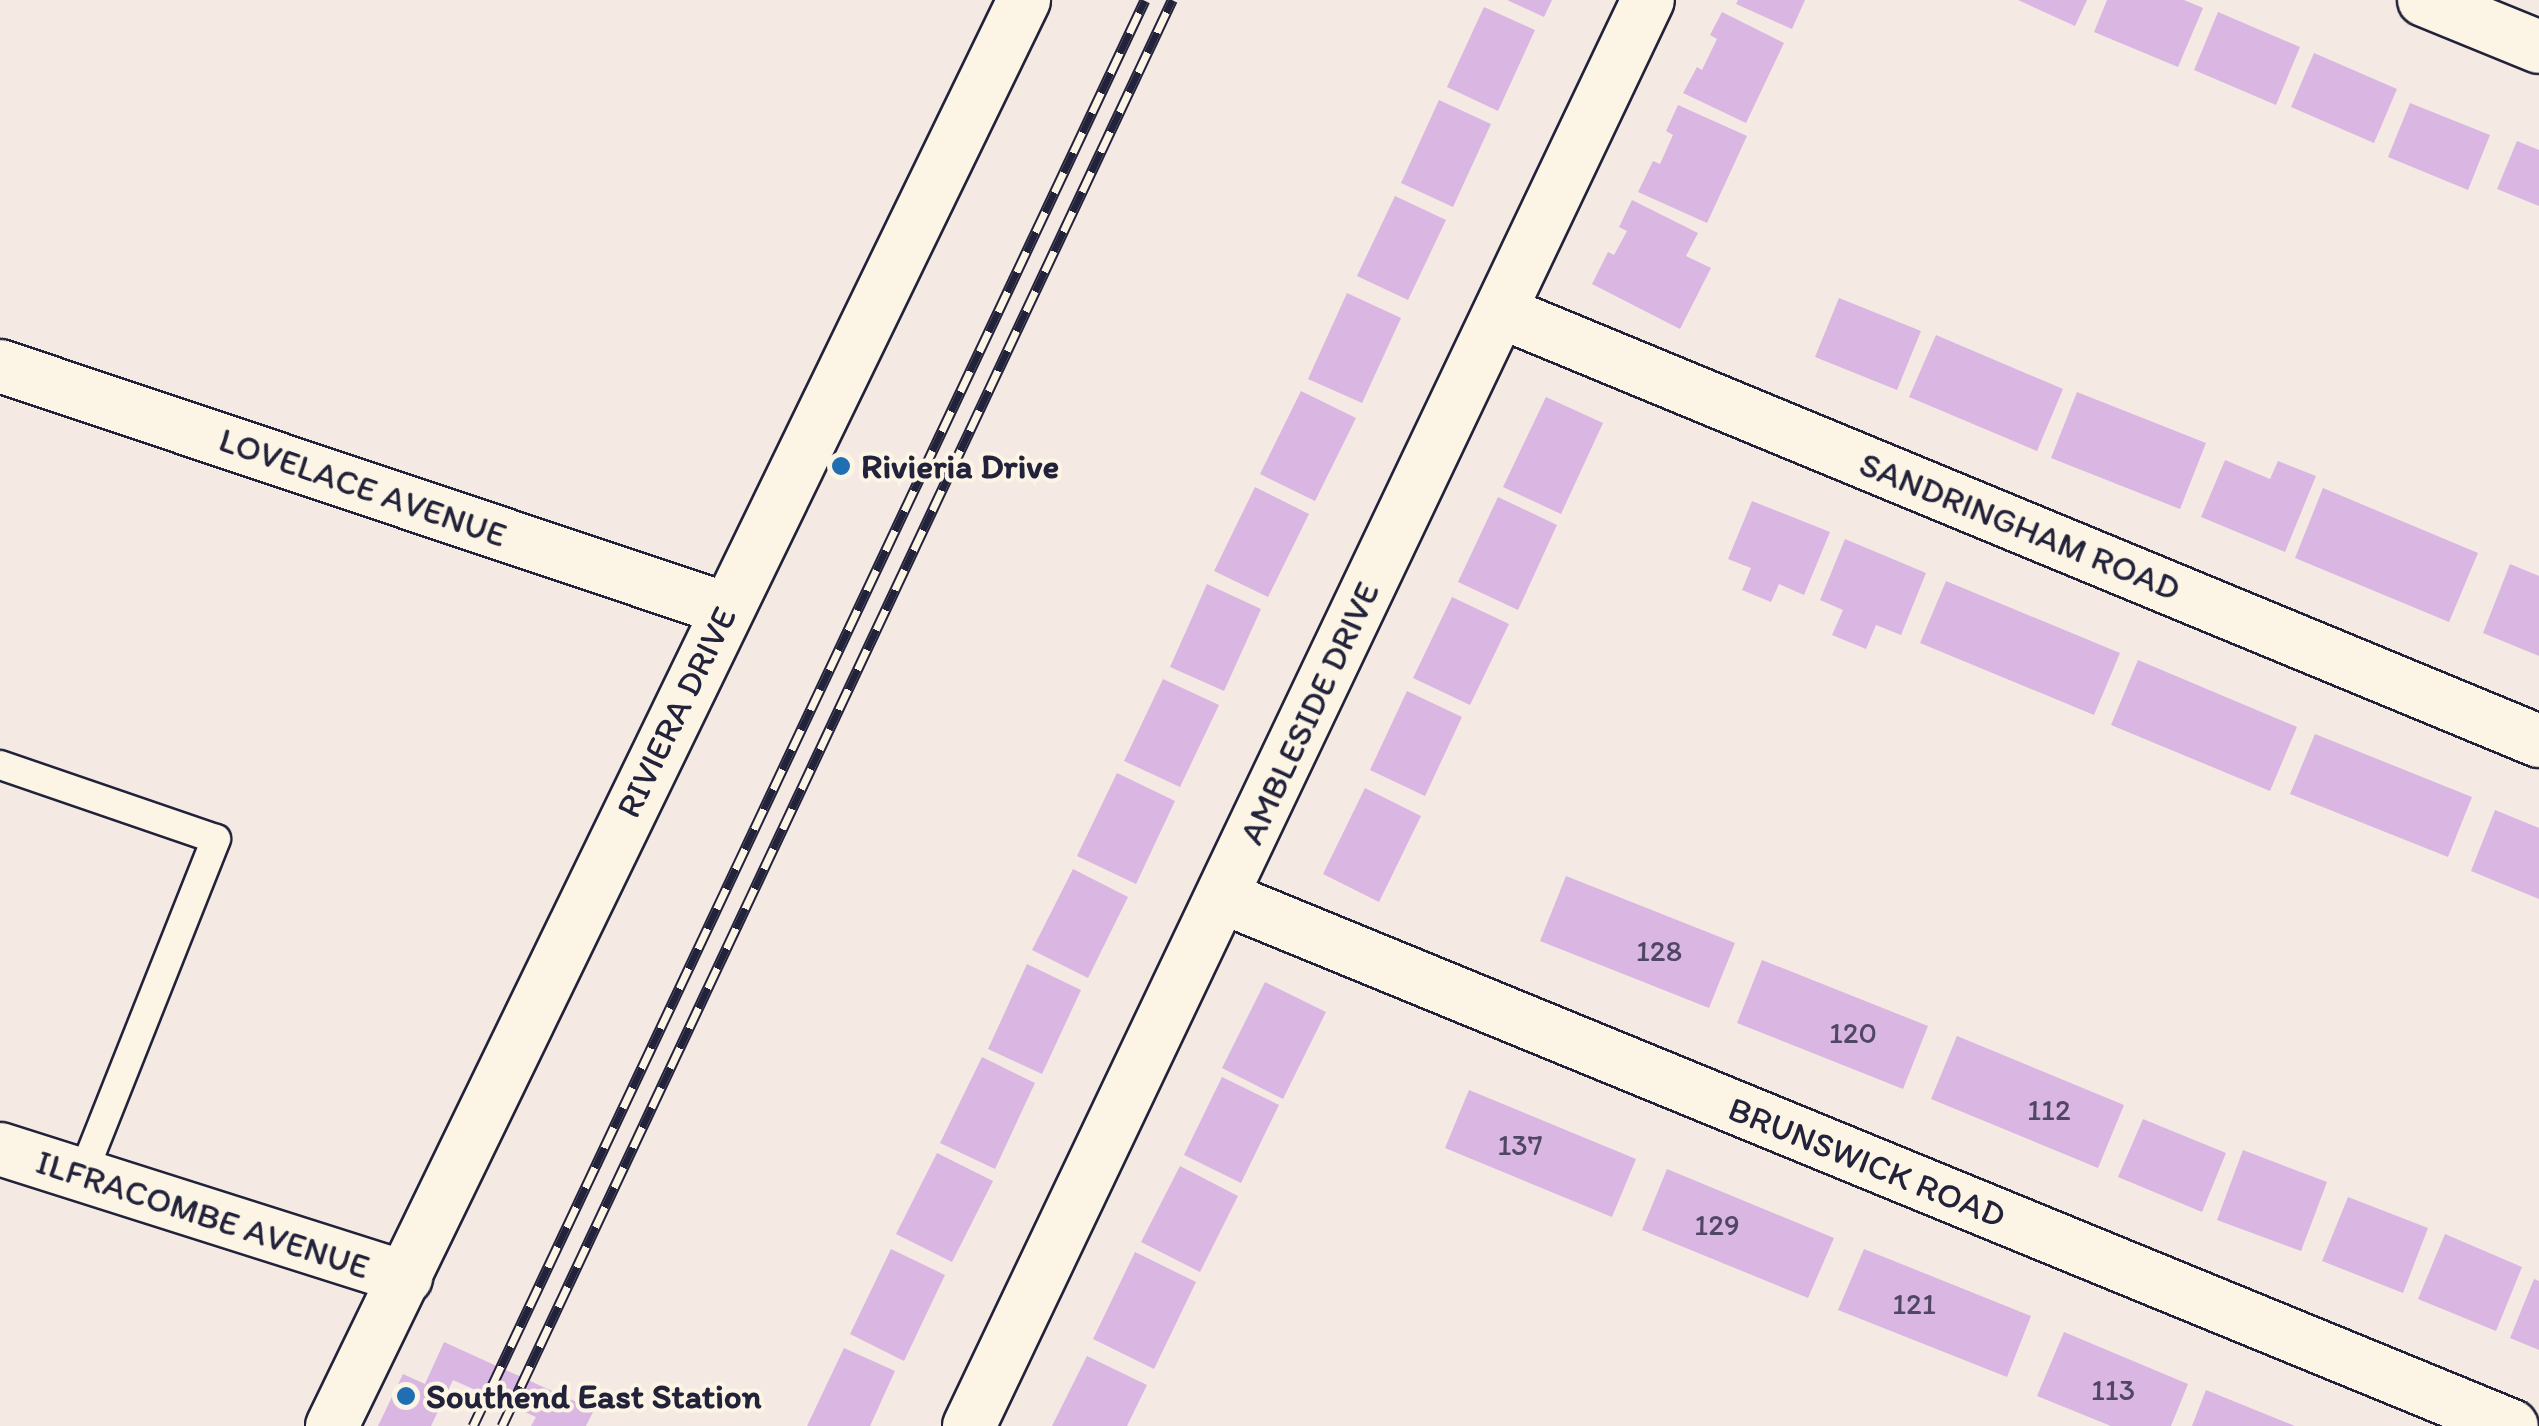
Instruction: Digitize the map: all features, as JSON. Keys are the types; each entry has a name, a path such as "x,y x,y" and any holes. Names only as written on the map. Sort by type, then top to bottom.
{"street":[{"name":"RIVIERA DRIVE","path":"332,1426 1024,0"},
{"name":"AMBLESIDE DRIVE","path":"969,1426 1648,0"},
{"path":"2424,0 2539,47"},
{"name":"SANDRINGHAM ROAD","path":"1500,312 2539,740"},
{"name":"LOVELACE AVENUE","path":"0,366 726,609"},
{"name":"BRUNSWICK ROAD","path":"1222,897 2512,1426"},
{"name":"ILFRACOMBE AVENUE","path":"0,1149 406,1278"}],"lane":[{"path":"0,764 216,839 82,1176"}],"building":[{"path":"1507,0 1552,0 1544,17"},
{"path":"1738,0 1805,0 1792,29 1736,4"},
{"path":"2018,0 2087,0 2075,26"},
{"path":"2107,0 2184,0 2203,8 2178,67 2094,32"},
{"path":"1484,7 1535,30 1498,111 1447,87"},
{"path":"1722,12 1784,43 1746,123 1683,93 1697,67 1702,70 1717,39 1710,35"},
{"path":"2218,12 2300,47 2276,105 2194,70"},
{"path":"2314,53 2397,89 2374,143 2291,107"},
{"path":"1439,100 1491,124 1453,207 1401,183"},
{"path":"2410,103 2490,135 2468,190 2388,157"},
{"path":"1678,105 1747,136 1707,223 1638,192 1653,161 1660,164 1673,135 1666,131"},
{"path":"2517,141 2539,150 2539,206 2497,189"},
{"path":"1395,196 1446,220 1408,300 1357,276"},
{"path":"1632,200 1698,233 1686,256 1711,268 1680,329 1592,284 1608,252 1614,255 1627,231 1619,227"},
{"path":"1347,293 1401,318 1362,403 1308,379"},
{"path":"1839,298 1921,331 1897,390 1815,357"},
{"path":"1936,335 2063,389 2037,451 1909,397"},
{"path":"1301,391 1356,418 1315,501 1260,474"},
{"path":"2077,392 2206,443 2180,509 2051,458"},
{"path":"1546,397 1603,423 1561,514 1503,487"},
{"path":"2225,460 2270,479 2278,461 2316,476 2285,552 2201,517"},
{"path":"1255,487 1309,514 1268,597 1214,571"},
{"path":"2323,488 2478,553 2449,622 2295,558"},
{"path":"1498,497 1557,525 1518,610 1458,582"},
{"path":"1752,501 1830,532 1804,595 1779,584 1771,602 1742,590 1751,568 1728,559"},
{"path":"1845,539 1926,573 1901,635 1876,625 1866,649 1832,635 1843,610 1820,600"},
{"path":"2510,564 2539,576 2539,656 2483,633"},
{"path":"1946,581 2120,653 2094,715 1920,643"},
{"path":"1207,584 1261,609 1224,691 1170,667"},
{"path":"1452,597 1509,624 1470,705 1413,678"},
{"path":"2138,660 2297,727 2270,791 2111,725"},
{"path":"1163,679 1219,705 1180,787 1124,761"},
{"path":"1407,691 1462,717 1425,796 1370,770"},
{"path":"2315,734 2472,797 2448,857 2290,794"},
{"path":"1117,773 1175,801 1136,884 1077,856"},
{"path":"1365,788 1421,816 1379,902 1323,874"},
{"path":"2495,810 2539,828 2539,899 2471,871"},
{"path":"1073,869 1128,897 1088,978 1032,950"},
{"path":"1566,876 1735,943 1709,1008 1540,941"},
{"path":"1762,960 1928,1026 1903,1089 1737,1023"},
{"path":"1027,964 1081,990 1042,1074 988,1049"},
{"path":"1265,982 1326,1012 1283,1099 1222,1068"},
{"path":"1957,1036 2124,1105 2098,1168 1931,1099"},
{"path":"982,1057 1035,1083 995,1169 940,1143"},
{"path":"1222,1077 1279,1105 1241,1183 1184,1155"},
{"path":"1469,1090 1636,1159 1612,1217 1445,1148"},
{"path":"2143,1119 2226,1153 2202,1212 2118,1177"},
{"path":"2243,1150 2327,1182 2301,1251 2217,1220"},
{"path":"937,1153 993,1181 952,1262 896,1234"},
{"path":"1180,1166 1238,1196 1200,1272 1141,1242"},
{"path":"1667,1169 1834,1238 1808,1298 1642,1230"},
{"path":"2348,1197 2428,1228 2403,1293 2322,1261"},
{"path":"2445,1234 2522,1267 2496,1331 2418,1299"},
{"path":"891,1249 945,1275 904,1361 850,1334"},
{"path":"1864,1249 2031,1316 2007,1377 1838,1310"},
{"path":"1135,1252 1196,1282 1154,1369 1093,1339"},
{"path":"2534,1279 2539,1281 2539,1350 2510,1338"},
{"path":"2064,1332 2188,1384 2171,1426 2111,1426 2037,1396"},
{"path":"444,1342 594,1410 586,1426 531,1426 536,1417 453,1380 431,1426 378,1426 403,1374 425,1384"},
{"path":"844,1348 895,1371 870,1426 807,1426"},
{"path":"1087,1356 1147,1385 1127,1426 1052,1426"},
{"path":"2206,1390 2295,1426 2192,1426"}],"railway":[{"path":"473,1426 1145,0"},
{"path":"502,1426 1172,0"}],"place":[{"name":"Rivieria Drive","path":"841,466"},
{"name":"Southend East Station","path":"406,1396"}]}
